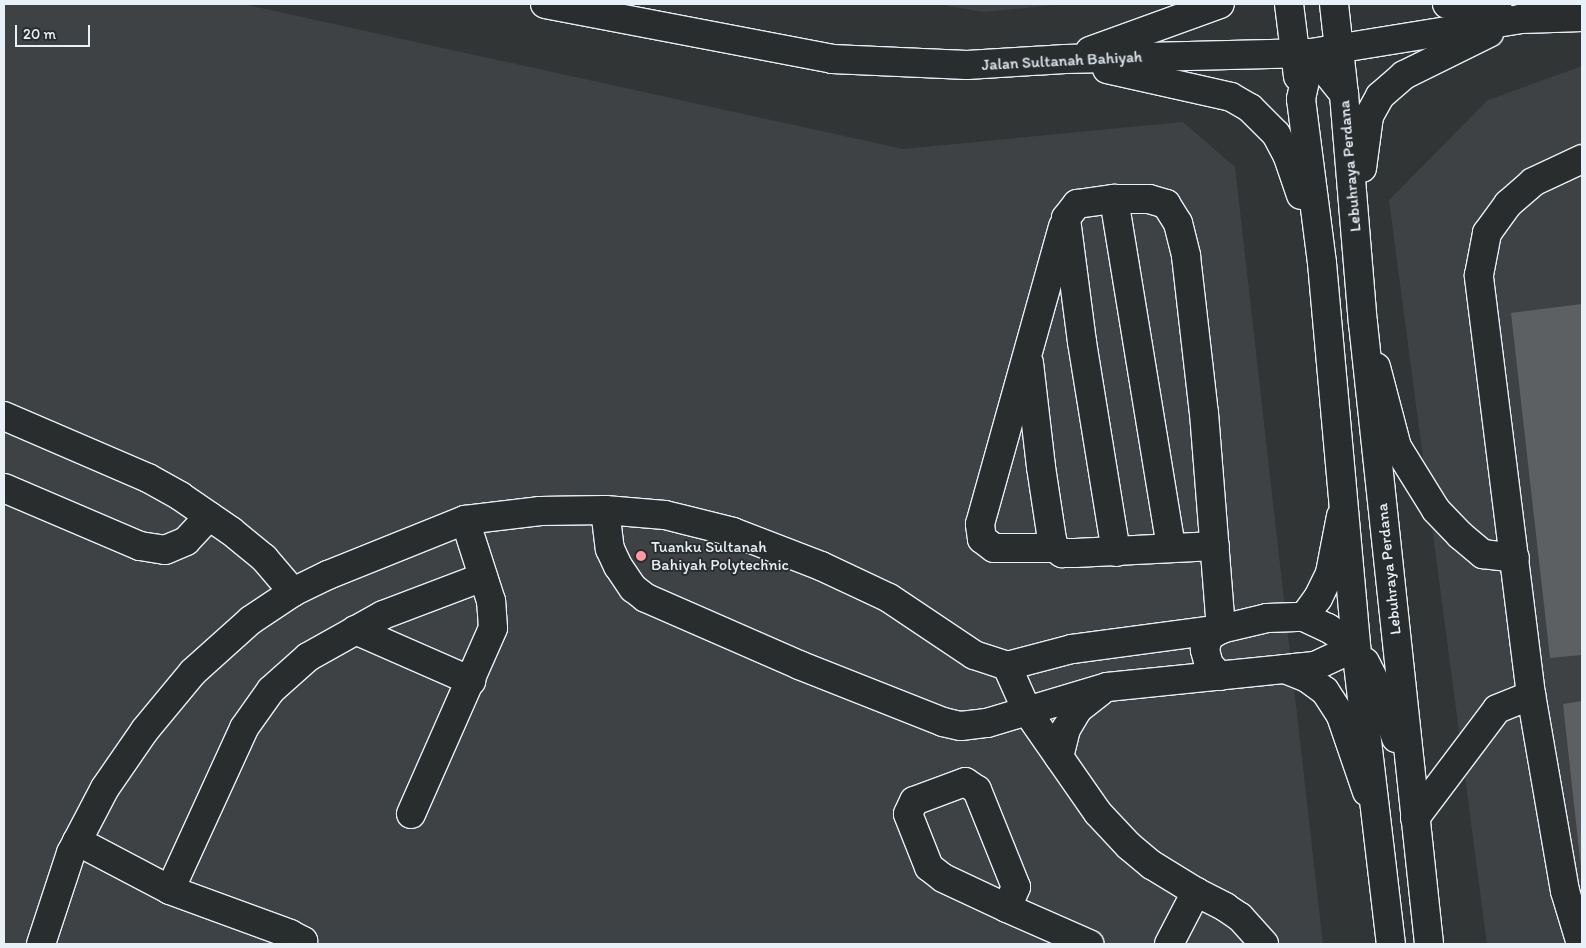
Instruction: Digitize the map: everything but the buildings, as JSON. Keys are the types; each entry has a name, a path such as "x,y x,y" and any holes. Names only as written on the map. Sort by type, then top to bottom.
{"main road":[{"name":"Jalan Sultanah Bahiyah","path":"545,4 600,10 832,59 967,65 1065,59 1303,53 1520,19 1582,17"},
{"path":"1065,59 1183,19 1220,4"},
{"path":"1289,4 1303,53 1301,100 1322,264 1356,647 1390,944"},
{"path":"1334,4 1344,94"},
{"path":"1447,4 1520,19"},
{"path":"1358,263 1360,183 1365,141 1369,116 1380,96 1404,75 1520,19"},
{"name":"Lebuhraya Perdana","path":"1303,53 1344,94 1363,322 1428,944"},
{"path":"1065,59 1231,96 1250,108 1276,134 1288,157 1322,264"},
{"path":"1581,944 1565,891 1531,695 1479,275 1487,233 1508,204 1533,182 1582,160"},
{"path":"1114,199 1172,546"},
{"path":"1055,548 994,548 982,539 980,524 1066,218 1077,204 1114,199 1149,199 1166,204 1178,223 1186,256 1204,413 1221,629"},
{"path":"1066,218 1082,342 1116,552"},
{"path":"1363,322 1397,447 1436,510 1460,535 1483,554 1514,558"},
{"path":"1356,647 1364,608 1367,571 1352,412 1363,322"},
{"path":"1028,348 1041,468 1052,540 1055,548 1062,553 1074,554 1172,546 1214,546"},
{"path":"4,416 148,478 180,496 231,531 264,558 293,592"},
{"path":"4,488 140,546 165,550 186,541 209,516"},
{"path":"1304,617 1318,598 1330,573 1344,500"},
{"path":"42,944 44,930 77,841 105,788 145,730 193,672 252,620 293,592 328,575 465,520 540,510 605,510 665,515 733,532 821,566 889,598 974,655 1007,666 1072,649 1221,629 1267,618 1304,617 1328,628 1356,647 1379,690 1411,782"},
{"path":"605,510 610,549 614,558 633,588 646,598 799,665 942,722 961,726 987,723 1107,687 1314,666 1356,647"},
{"path":"411,814 493,628 491,601 465,520"},
{"path":"170,890 244,728 266,698 308,657 355,630 382,615 483,577"},
{"path":"1220,676 1209,665 1205,650 1208,637 1221,629"},
{"path":"355,630 471,681"},
{"path":"1007,666 1027,711 1098,813 1130,846 1152,864 1196,892 1226,907 1240,917 1264,944"},
{"path":"1284,669 1307,678 1325,691 1341,716 1375,814"},
{"path":"1059,757 1066,729 1078,709 1107,687"},
{"path":"1415,818 1497,709 1531,695"},
{"path":"1007,908 1016,887 977,790 965,782 914,801 908,814 929,867 943,878 1007,908 1089,944"},
{"path":"77,841 170,890 290,934 303,942 303,944"},
{"path":"1170,944 1196,892"}],"shaded area":[{"name":"Tuanku Sultanah Bahiyah Polytechnic","path":"4,4 243,4 903,149 1183,122 1235,167 1323,944 4,944"},
{"path":"937,4 1063,4 983,12"},
{"path":"1582,66 1582,944 1487,944 1389,200 1488,100"}],"place":[{"name":"Tuanku Sultanah Bahiyah Polytechnic","path":"641,556"}]}
